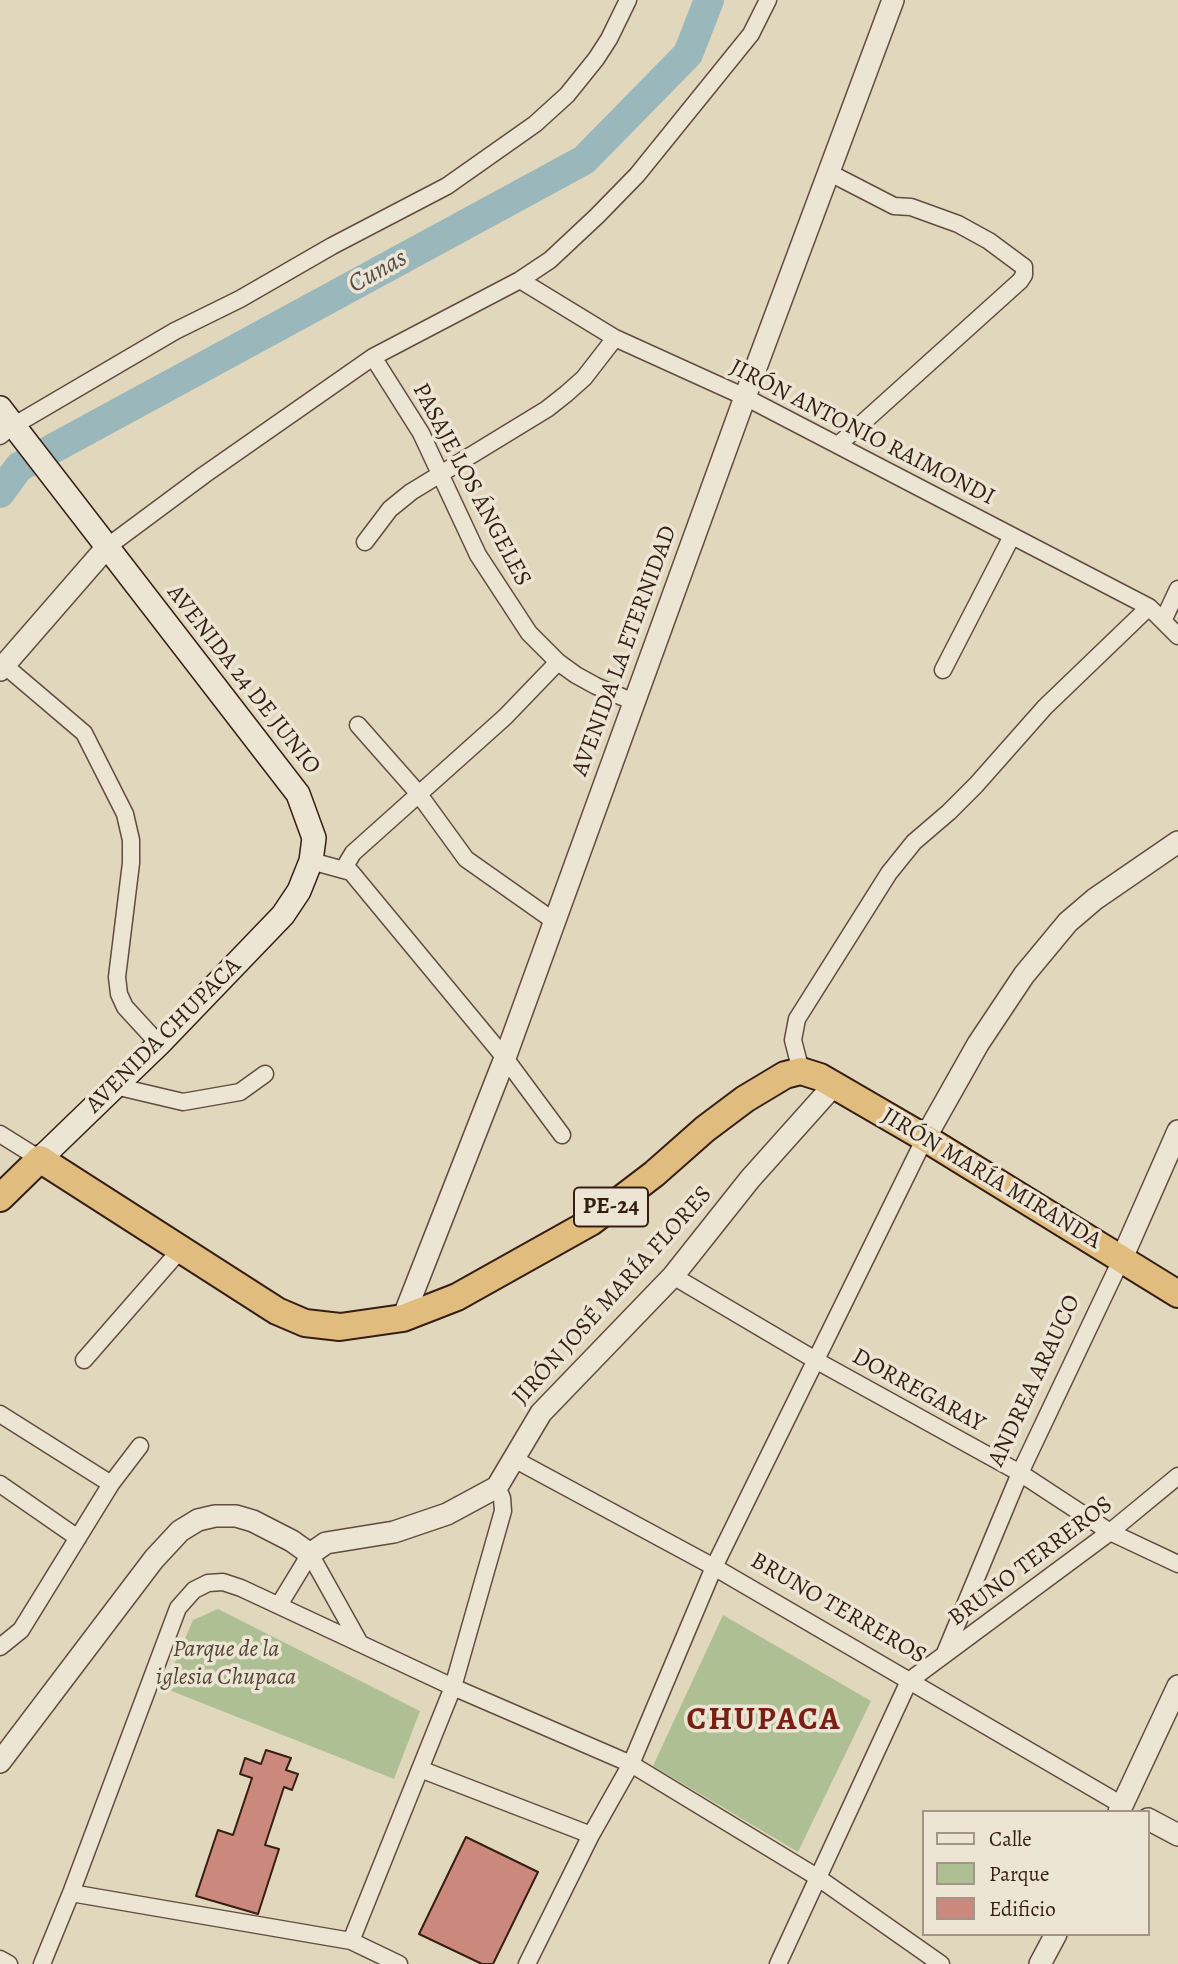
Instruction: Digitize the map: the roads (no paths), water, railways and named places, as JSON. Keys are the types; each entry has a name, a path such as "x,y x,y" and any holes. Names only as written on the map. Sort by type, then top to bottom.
{"highway":[{"name":"JIRÓN MARÍA MIRANDA","path":"801,1071 820,1077 926,1138 1178,1294"},
{"name":"PE-24","path":"40,1159 277,1311 305,1323 340,1327 403,1318 457,1297 591,1222 745,1099 785,1075 801,1071"},
{"name":"AVENIDA CHUPACA","path":"0,1198 40,1159"}],"main road":[{"name":"AVENIDA 24 DE JUNIO","path":"9,426 62,487 298,794 314,838 311,862"},
{"name":"AVENIDA CHUPACA","path":"40,1159 159,1044 283,915 299,891 311,862"}],"street":[{"path":"9,426 175,331 240,299 332,246 447,186 535,124 567,95 589,69 609,38 628,0"},
{"path":"159,1044 125,1007 119,994 117,977 131,863 131,839 124,814 84,733 2,667 107,547 204,475 373,357 520,279 550,260 637,175 751,34 768,0"},
{"name":"AVENIDA LA ETERNIDAD","path":"403,1318 505,1058 892,0"},
{"path":"828,172 894,206 911,207 958,224 989,241 1024,267 1024,275 1020,281 838,445"},
{"name":"JIRÓN ANTONIO RAIMONDI","path":"520,279 615,338 745,397 1149,607 1178,636"},
{"path":"365,542 390,509 440,472 537,415 566,394 584,378 615,338"},
{"name":"PASAJE LOS ÁNGELES","path":"373,357 421,433 465,530 496,586 529,634 558,662 596,687 634,702"},
{"path":"943,670 1012,536"},
{"path":"1163,621 1178,589"},
{"path":"801,1071 793,1040 797,1019 889,873 914,842 976,785 1045,707 1149,607"},
{"path":"344,868 353,853 505,718 558,662"},
{"path":"358,725 418,793 466,859 554,921"},
{"path":"527,1964 591,1835 631,1764 714,1567 926,1138 978,1044 1024,975 1069,922 1096,899 1178,842"},
{"path":"311,862 344,868 351,872 505,1058 562,1135"},
{"path":"116,1086 183,1102 240,1092 265,1074"},
{"name":"JIRÓN JOSÉ MARÍA FLORES","path":"497,1487 541,1413 673,1276 750,1179 834,1085"},
{"name":"ANDREA ARAUCO","path":"944,1655 1020,1473 1122,1258 1178,1131"},
{"path":"0,1134 40,1159"},
{"path":"84,1360 181,1249"},
{"name":"DORREGARAY","path":"673,1276 817,1361 1020,1473 1110,1532 1178,1564"},
{"path":"0,1414 111,1484"},
{"path":"0,1647 21,1630 111,1484 140,1447"},
{"name":"BRUNO TERREROS","path":"512,1458 714,1567 1125,1810"},
{"name":"BRUNO TERREROS","path":"909,1681 1110,1532 1178,1476"},
{"path":"0,1484 78,1538"},
{"path":"279,1605 310,1554 326,1543 394,1532 447,1514 497,1487 503,1511 453,1686 351,1941"},
{"path":"0,1762 122,1600 180,1531 198,1520 215,1516 236,1516 253,1521 292,1541 310,1554 358,1640"},
{"path":"42,1964 178,1608 194,1590 208,1583 223,1582 631,1764 817,1877 941,1964"},
{"path":"778,1964 909,1681"},
{"path":"1125,1810 1178,1686"},
{"path":"420,1769 591,1835"},
{"path":"1150,1820 1178,1835"},
{"path":"71,1893 351,1941 399,1964"},
{"path":"1040,1964 1055,1936"},
{"path":"0,1959 9,1964"}],"waterway":[{"name":"Cunas","path":"0,493 19,467 584,160 688,54 709,0"}],"district":[{"name":"CHUPACA","path":"764,1721"}],"park label":[{"name":"Parque de la iglesia Chupaca","path":"226,1664"}]}
